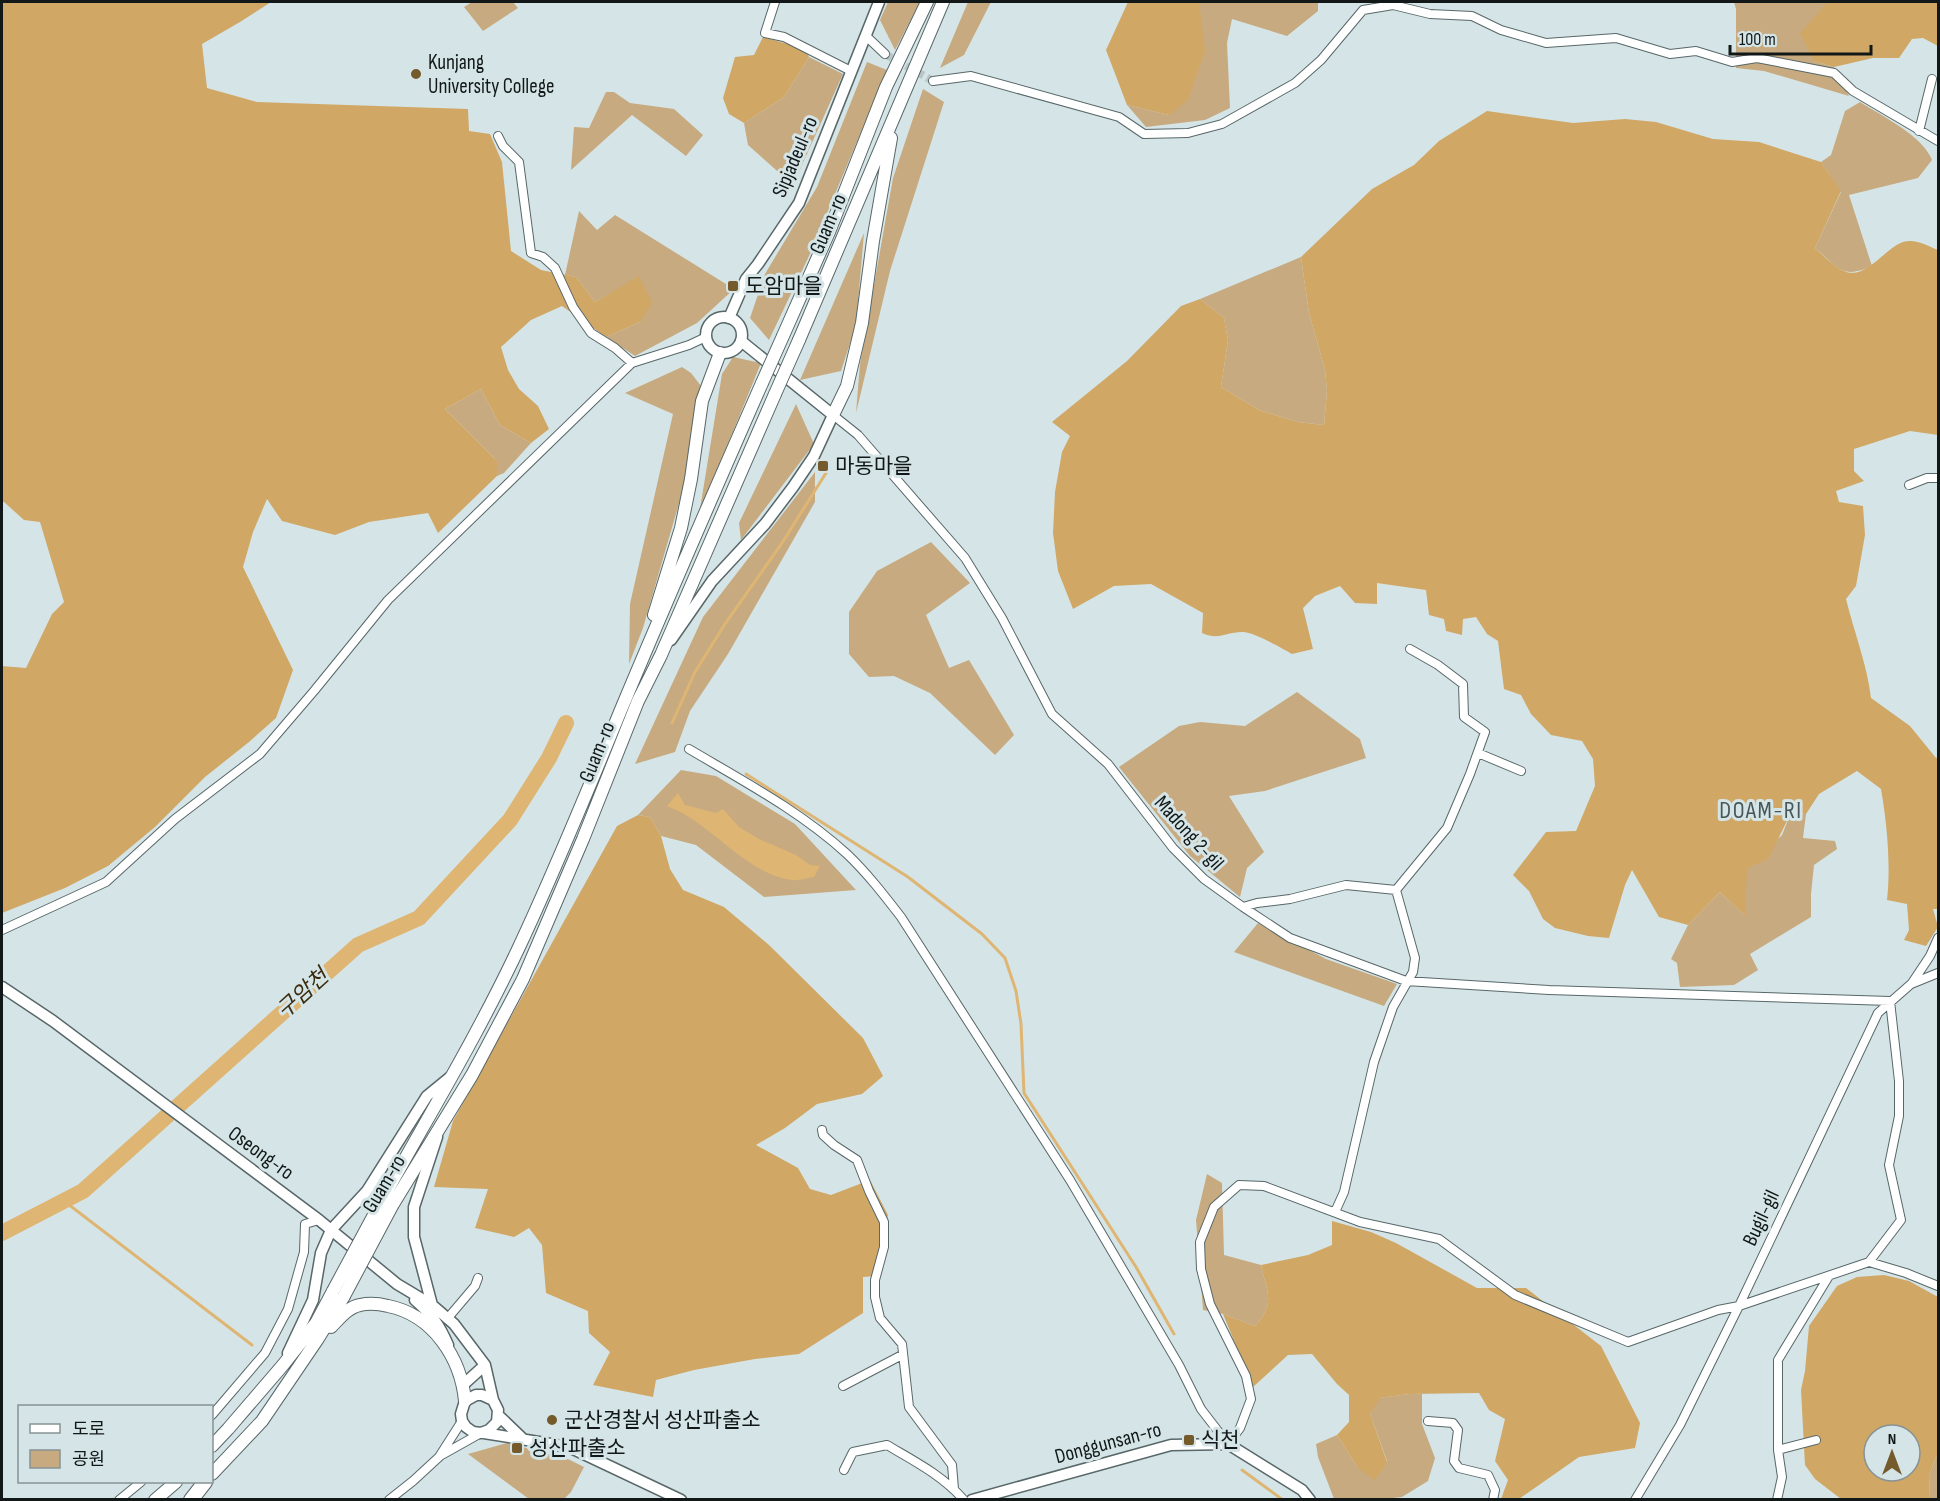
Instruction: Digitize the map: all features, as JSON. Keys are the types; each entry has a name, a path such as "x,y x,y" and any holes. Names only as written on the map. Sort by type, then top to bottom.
{"highway":[{"path":"191,1500 204,1483"}],"main road":[{"name":"Sipjadeul-ro","path":"729,318 746,279 799,203 879,2"},
{"name":"Guam-ro","path":"213,1473 262,1421 317,1340 338,1293 520,946 589,791 620,713 828,232 886,87 927,2"},
{"name":"Guam-ro","path":"387,1202 440,1129 472,1075 523,979 583,839 638,701 661,655 799,340 943,2"},
{"path":"661,655 712,581 765,524 793,487 814,456 847,386 862,322 873,241 895,115"},
{"path":"729,318 738,325 742,335 739,345 730,352 720,353 710,347 706,337 713,322 729,318"},
{"path":"741,341 833,415"},
{"path":"620,713 663,589 681,528 691,479 702,401 720,353"},
{"name":"Oseong-ro","path":"2,987 53,1021 319,1220 397,1284 432,1305 468,1341 485,1365"},
{"path":"283,1365 313,1300 321,1253 331,1230 367,1191 427,1096 453,1074"},
{"path":"432,1305 414,1237 414,1207 440,1129"},
{"path":"397,1284 433,1316 442,1330 464,1384 465,1401 462,1407 462,1421 466,1428 473,1432 569,1448 681,1500"},
{"name":"Guam-ro","path":"213,1445 283,1365 338,1293"},
{"path":"317,1340 353,1308 360,1305 387,1306 403,1310 424,1321 440,1338 454,1362"},
{"path":"464,1384 485,1365 499,1416 523,1440"},
{"path":"465,1401 476,1395 493,1400"},
{"path":"482,1433 494,1426 499,1416"},
{"path":"1228,1444 1302,1490 1310,1500"},
{"name":"Donggunsan-ro","path":"972,1500 1171,1445 1228,1444"},
{"path":"155,1500 175,1483"},
{"path":"184,1500 204,1483"}],"street":[{"path":"774,2 765,33 784,37 851,71"},
{"path":"933,81 971,76 1119,117 1144,134 1188,133 1222,124 1295,83 1321,60 1363,10 1395,3 1430,14 1472,16 1501,30 1546,43 1616,38 1670,54 1696,51 1732,62 1757,58 1834,73 1853,91 1938,141"},
{"path":"866,36 885,54"},
{"path":"1919,131 1932,80"},
{"path":"498,136 503,146 519,162 531,254 543,257 555,268 573,307 591,333 615,348 632,363"},
{"path":"2,930 106,882 175,819 260,754 387,600 632,363 689,345 706,337"},
{"name":"Madong 2-gil","path":"833,415 858,435 966,558 1007,627 1052,714 1108,764 1173,848 1204,879 1290,938 1406,981 1549,990 1890,1001"},
{"path":"1909,485 1927,478 1938,478"},
{"path":"1396,890 1447,828 1485,732 1464,717 1463,684 1438,665 1410,649"},
{"path":"689,749 807,822 847,854 874,882 901,917 1070,1180 1179,1365 1200,1409 1228,1444 1240,1428 1251,1399 1246,1376 1210,1304 1201,1269 1200,1242 1214,1207 1239,1185 1264,1186 1360,1222 1439,1239 1515,1295 1628,1342 1718,1310 1739,1306 1869,1262 1901,1220 1889,1165 1899,1116 1899,1081 1890,1001"},
{"path":"1478,753 1521,771"},
{"path":"1243,907 1290,899 1346,885 1396,890"},
{"path":"1335,1212 1344,1192 1374,1062 1393,1007 1413,972 1415,958 1396,890"},
{"path":"1911,984 1930,956 1938,938"},
{"name":"Bugil-gil","path":"1635,1500 1680,1425 1878,1013 1911,984 1938,973"},
{"path":"822,1130 834,1145 857,1160 868,1191 884,1222 884,1247 875,1280 875,1297 880,1318 902,1344 909,1407 952,1465 954,1489"},
{"path":"213,1414 265,1353 288,1309 304,1252 305,1224 319,1220"},
{"path":"1869,1262 1938,1286"},
{"path":"1777,1500 1782,1477 1779,1450 1778,1360 1829,1276"},
{"path":"447,1319 475,1286 478,1278"},
{"path":"843,1386 903,1355"},
{"path":"389,1500 413,1482 439,1456 462,1421"},
{"path":"1428,1421 1453,1423 1458,1430 1454,1461 1459,1468 1488,1475 1495,1490 1493,1500"},
{"path":"439,1456 482,1433"},
{"path":"1779,1450 1816,1440"},
{"path":"844,1470 853,1452 886,1445 935,1473 964,1500"},
{"path":"119,1500 140,1483"}],"green space":[{"path":"472,2 513,2 518,8 483,31 464,7"},
{"path":"888,2 920,2 895,50 880,20"},
{"path":"968,2 991,2 964,55 940,68"},
{"path":"1199,2 1318,2 1318,11 1287,36 1232,19 1227,43 1230,108 1205,120 1146,127 1127,105 1169,115"},
{"path":"1734,2 1828,2 1814,61 1834,67 1849,96 1764,71 1736,68"},
{"path":"809,57 843,74 793,185 748,145 744,123 784,97"},
{"path":"867,62 887,70 809,256 769,340 750,318 765,274 817,187"},
{"path":"923,89 944,102 890,271 856,413 860,364 893,178"},
{"path":"606,92 614,92 630,103 674,109 703,135 686,156 632,115 571,170 574,127 589,128"},
{"path":"1860,102 1911,135 1927,151 1932,160 1918,178 1849,195 1872,266 1853,272 1835,266 1815,248 1841,192 1821,162 1831,155 1845,111"},
{"path":"579,211 597,230 615,215 734,289 697,323 635,356 606,337 640,322 639,277 595,302 576,277 565,275"},
{"path":"864,233 856,325 841,371 800,380"},
{"path":"1301,257 1309,313 1325,370 1327,391 1324,425 1298,422 1259,410 1221,387 1228,340 1224,318 1200,299"},
{"path":"733,357 761,363 699,515 722,374"},
{"path":"682,367 691,373 701,386 684,486 643,628 629,664 630,604 673,414 625,393"},
{"path":"481,389 500,425 531,443 504,473 497,476 495,459 445,409"},
{"path":"796,404 814,444 741,540 739,523"},
{"path":"815,472 815,502 728,654 690,711 675,752 635,764 703,617"},
{"path":"931,542 970,583 926,615 949,668 969,660 1014,735 995,755 930,693 894,676 869,677 849,654 849,612 877,571"},
{"path":"1297,692 1360,739 1366,758 1265,791 1229,796 1264,852 1247,868 1240,897 1190,856 1119,767 1179,726 1200,722 1245,726"},
{"path":"681,770 716,776 795,824 856,890 764,897 696,845 661,836 650,817 638,815"},
{"path":"1792,810 1806,814 1803,838 1835,841 1837,849 1814,865 1811,917 1750,954 1758,970 1734,985 1680,987 1677,963 1671,959 1688,925 1720,892 1744,915 1746,868 1782,835"},
{"path":"1258,923 1326,959 1397,984 1384,1006 1234,952"},
{"path":"1207,1174 1222,1183 1224,1255 1261,1265 1268,1304 1262,1318 1255,1326 1223,1314 1203,1310 1196,1220"},
{"path":"1422,1394 1422,1424 1435,1458 1428,1481 1402,1497 1334,1499 1318,1457 1316,1444 1337,1435 1358,1468 1387,1461 1370,1414 1379,1398"},
{"path":"507,1443 568,1459 584,1467 571,1492 564,1499 529,1499 468,1454"},
{"path":"1938,1455 1938,1499 1930,1499 1929,1476"}],"shaded area":[{"path":"2,2 271,2 202,44 207,88 257,102 468,109 469,131 490,134 502,162 511,251 541,270 576,277 595,302 639,276 652,303 640,322 606,337 562,306 531,320 501,347 508,370 519,389 538,406 549,429 531,443 500,425 481,389 445,409 497,461 497,476 438,533 428,513 369,522 335,535 282,521 267,499 253,532 243,567 293,670 276,718 205,777 155,827 108,866 65,888 2,913 2,666 26,668 52,614 64,602 40,522 24,520 2,502"},
{"path":"1128,2 1199,2 1205,51 1188,100 1169,115 1127,105 1106,50"},
{"path":"1828,2 1938,2 1938,46 1923,38 1912,39 1899,58 1873,58 1834,67 1814,61 1800,33"},
{"path":"763,37 805,49 809,57 784,97 744,123 729,114 723,98 735,57 754,55"},
{"path":"1487,111 1573,123 1625,119 1656,122 1713,139 1759,142 1821,162 1841,191 1815,248 1840,269 1852,273 1860,272 1896,245 1908,241 1921,243 1938,250 1938,435 1910,431 1854,449 1854,471 1864,481 1836,491 1839,502 1863,506 1865,535 1856,586 1846,599 1871,698 1910,726 1936,758 1938,757 1938,909 1933,909 1938,927 1926,946 1904,940 1909,930 1907,904 1887,900 1888,844 1881,789 1857,771 1819,794 1806,814 1792,811 1768,859 1747,868 1745,916 1720,892 1688,925 1659,917 1632,870 1625,885 1609,938 1588,936 1555,928 1543,919 1529,891 1513,875 1546,832 1576,831 1595,786 1593,759 1582,741 1551,735 1531,714 1521,695 1504,689 1498,641 1487,634 1476,617 1463,619 1462,635 1446,631 1444,619 1429,615 1426,590 1377,583 1377,604 1355,603 1340,586 1315,596 1303,608 1313,649 1292,654 1249,633 1238,632 1214,636 1202,633 1203,613 1151,584 1114,586 1073,609 1058,571 1053,533 1055,492 1062,452 1070,436 1052,422 1127,361 1181,306 1200,299 1224,318 1228,340 1221,387 1259,410 1298,422 1324,425 1327,391 1325,370 1309,313 1301,257 1372,189 1414,165 1439,141"},
{"path":"678,793 685,805 716,813 723,809 739,827 759,839 796,855 810,865 820,866 814,877 791,880 758,868 698,823 667,806"},
{"path":"638,815 650,817 661,836 670,869 683,890 724,907 769,945 863,1038 883,1076 862,1094 817,1104 785,1128 756,1145 798,1168 810,1189 831,1195 870,1180 888,1215 875,1276 863,1277 863,1313 799,1354 694,1370 656,1380 653,1397 593,1385 610,1352 589,1333 588,1311 546,1293 542,1245 529,1228 514,1237 475,1228 488,1189 434,1187 453,1121 617,826"},
{"path":"1332,1221 1371,1232 1396,1243 1477,1288 1526,1288 1601,1346 1640,1423 1635,1448 1579,1457 1519,1499 1501,1499 1508,1480 1495,1461 1505,1419 1489,1410 1479,1393 1409,1394 1380,1398 1370,1414 1387,1462 1375,1480 1358,1468 1337,1435 1349,1422 1349,1395 1312,1354 1288,1355 1253,1387 1223,1314 1255,1326 1262,1318 1268,1304 1261,1265 1308,1255 1332,1245"},
{"path":"1884,1275 1909,1281 1938,1297 1938,1455 1929,1476 1930,1499 1841,1499 1815,1479 1805,1465 1801,1390 1809,1326 1837,1286 1857,1277"}],"waterway":[{"path":"672,723 695,672 826,473"},
{"name":"구암천","path":"2,1233 83,1191 358,945 419,918 510,820 549,758 566,723"},
{"path":"746,774 908,877 982,934 1005,958 1016,991 1021,1024 1024,1093 1136,1267 1174,1334"},
{"path":"64,1201 252,1345"},
{"path":"1242,1470 1283,1500"}],"tunnel":[{"path":"885,54 933,81"}],"place":[{"name":"Kunjang University College","path":"416,74"},
{"name":"도암마을","path":"733,286"},
{"name":"마동마을","path":"823,466"},
{"name":"군산경찰서 성산파출소","path":"552,1420"},
{"name":"식천","path":"1189,1440"},
{"name":"성산파출소","path":"517,1448"}],"district":[{"name":"DOAM-RI","path":"1761,810"}]}
